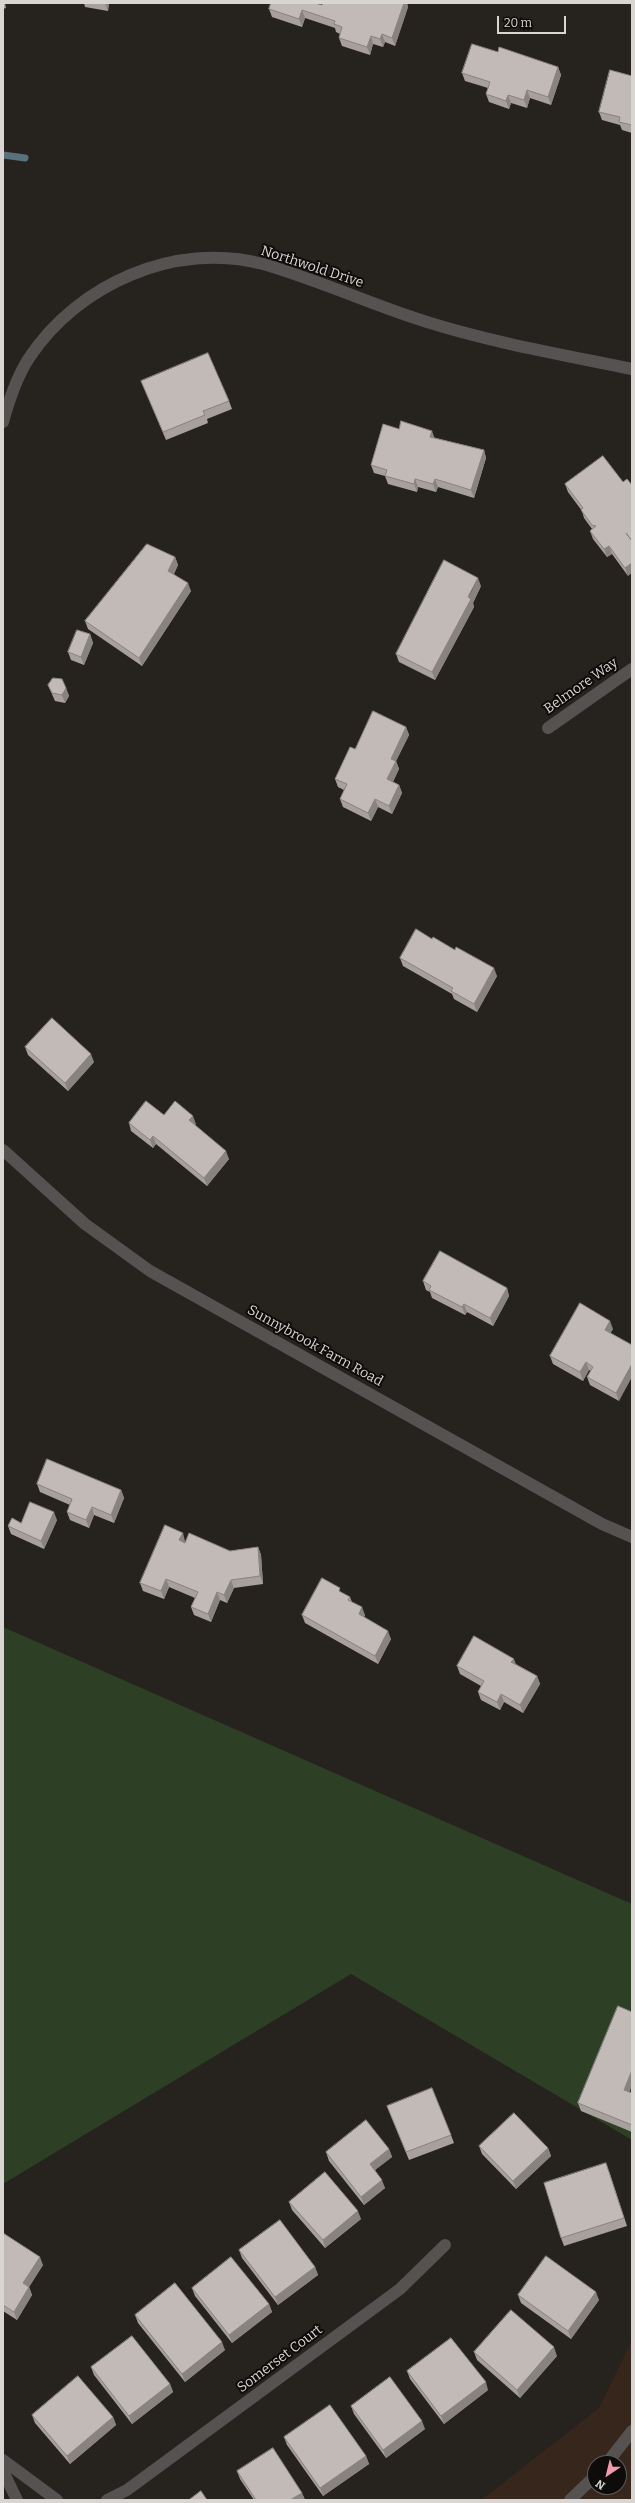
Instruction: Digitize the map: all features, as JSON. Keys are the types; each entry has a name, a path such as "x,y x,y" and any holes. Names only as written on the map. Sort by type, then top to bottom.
{"street":[{"name":"Northwold Drive","path":"3,422 11,392 29,359 49,332 76,306 111,283 149,268 190,259 228,259 262,264 427,322 475,336 632,369"},
{"name":"Belmore Way","path":"548,728 632,669"},
{"name":"Sunnybrook Farm Road","path":"3,1150 85,1224 150,1271 596,1521 632,1537"},
{"name":"Somerset Court","path":"107,2500 124,2495 400,2288 445,2245"},
{"path":"613,2455 632,2431"},
{"path":"3,2460 57,2500"},
{"path":"3,2471 17,2500"},
{"path":"570,2500 587,2484"}],"shaded area":[{"path":"632,2340 632,2500 481,2500 599,2408"}],"green space":[{"path":"3,1627 632,1904 632,2140 351,1974 3,2184"}],"building":[{"path":"271,3 315,3 322,5 323,3 404,3 392,38 382,34 380,39 371,36 367,47 339,38 342,27 334,24 335,21 302,10 299,19 269,9"},
{"path":"472,44 498,52 499,47 558,67 548,97 527,90 524,100 508,95 506,101 486,94 490,82 462,73"},
{"path":"610,70 632,76 632,125 619,122 620,117 599,112"},
{"path":"208,353 229,401 203,411 205,415 163,432 141,381"},
{"path":"401,421 432,431 430,437 484,450 471,490 435,479 433,484 415,479 414,484 385,476 387,470 371,465 383,424 399,429"},
{"path":"603,456 623,482 627,479 632,485 632,563 625,568 609,546 604,549 590,531 596,526 592,525 581,510 583,508 565,484"},
{"path":"147,544 175,557 168,571 188,583 139,658 85,621"},
{"path":"444,560 478,578 468,597 471,599 432,672 396,654"},
{"path":"77,630 90,634 81,657 68,652"},
{"path":"53,678 62,679 66,688 62,695 52,693 48,685"},
{"path":"373,711 406,727 391,759 396,761 387,779 399,785 389,806 375,799 368,813 340,799 347,784 335,779 350,747 355,749"},
{"path":"416,929 432,939 433,937 455,950 456,947 494,968 474,1004 451,991 453,988 400,958"},
{"path":"52,1018 91,1054 65,1083 25,1047"},
{"path":"146,1101 164,1115 175,1101 193,1116 189,1120 226,1151 204,1178 153,1136 150,1140 129,1123"},
{"path":"440,1251 507,1288 490,1318 464,1304 462,1307 429,1290 431,1286 423,1281"},
{"path":"580,1303 610,1321 605,1330 632,1345 632,1364 616,1393 587,1377 593,1367 586,1362 580,1372 550,1356"},
{"path":"47,1459 121,1490 111,1515 92,1507 86,1520 67,1512 72,1499 37,1484"},
{"path":"30,1502 54,1512 41,1541 8,1526 12,1518 21,1523"},
{"path":"165,1525 183,1533 179,1540 185,1543 189,1533 230,1551 258,1547 260,1576 231,1580 224,1595 217,1592 208,1614 191,1607 198,1592 166,1579 161,1591 140,1583"},
{"path":"322,1578 340,1588 339,1591 350,1597 348,1600 362,1607 359,1614 388,1631 375,1656 302,1615"},
{"path":"474,1636 514,1659 511,1662 537,1676 520,1705 501,1694 497,1702 478,1692 484,1681 457,1666"},
{"path":"618,2006 632,2012 632,2070 624,2090 632,2093 632,2125 578,2103"},
{"path":"432,2088 451,2135 406,2152 387,2106"},
{"path":"514,2113 548,2148 513,2181 479,2146"},
{"path":"366,2120 389,2149 370,2164 382,2180 361,2197 326,2152"},
{"path":"606,2163 624,2218 561,2238 544,2183"},
{"path":"325,2172 358,2211 323,2240 289,2202"},
{"path":"280,2220 315,2267 275,2297 239,2250"},
{"path":"3,2233 40,2257 23,2283 29,2287 14,2312 3,2305"},
{"path":"546,2256 596,2292 568,2331 518,2295"},
{"path":"231,2257 269,2304 229,2335 192,2288"},
{"path":"175,2283 222,2342 182,2374 135,2315"},
{"path":"511,2310 554,2347 517,2390 474,2352"},
{"path":"132,2336 170,2384 129,2416 91,2367"},
{"path":"451,2338 486,2382 441,2416 407,2371"},
{"path":"78,2376 113,2417 67,2456 32,2415"},
{"path":"390,2377 422,2421 383,2450 351,2406"},
{"path":"330,2405 366,2456 320,2488 284,2437"},
{"path":"273,2448 302,2493 290,2500 256,2500 237,2471"},
{"path":"201,2491 207,2500 189,2500"}],"waterway":[{"path":"3,155 25,158"}]}
